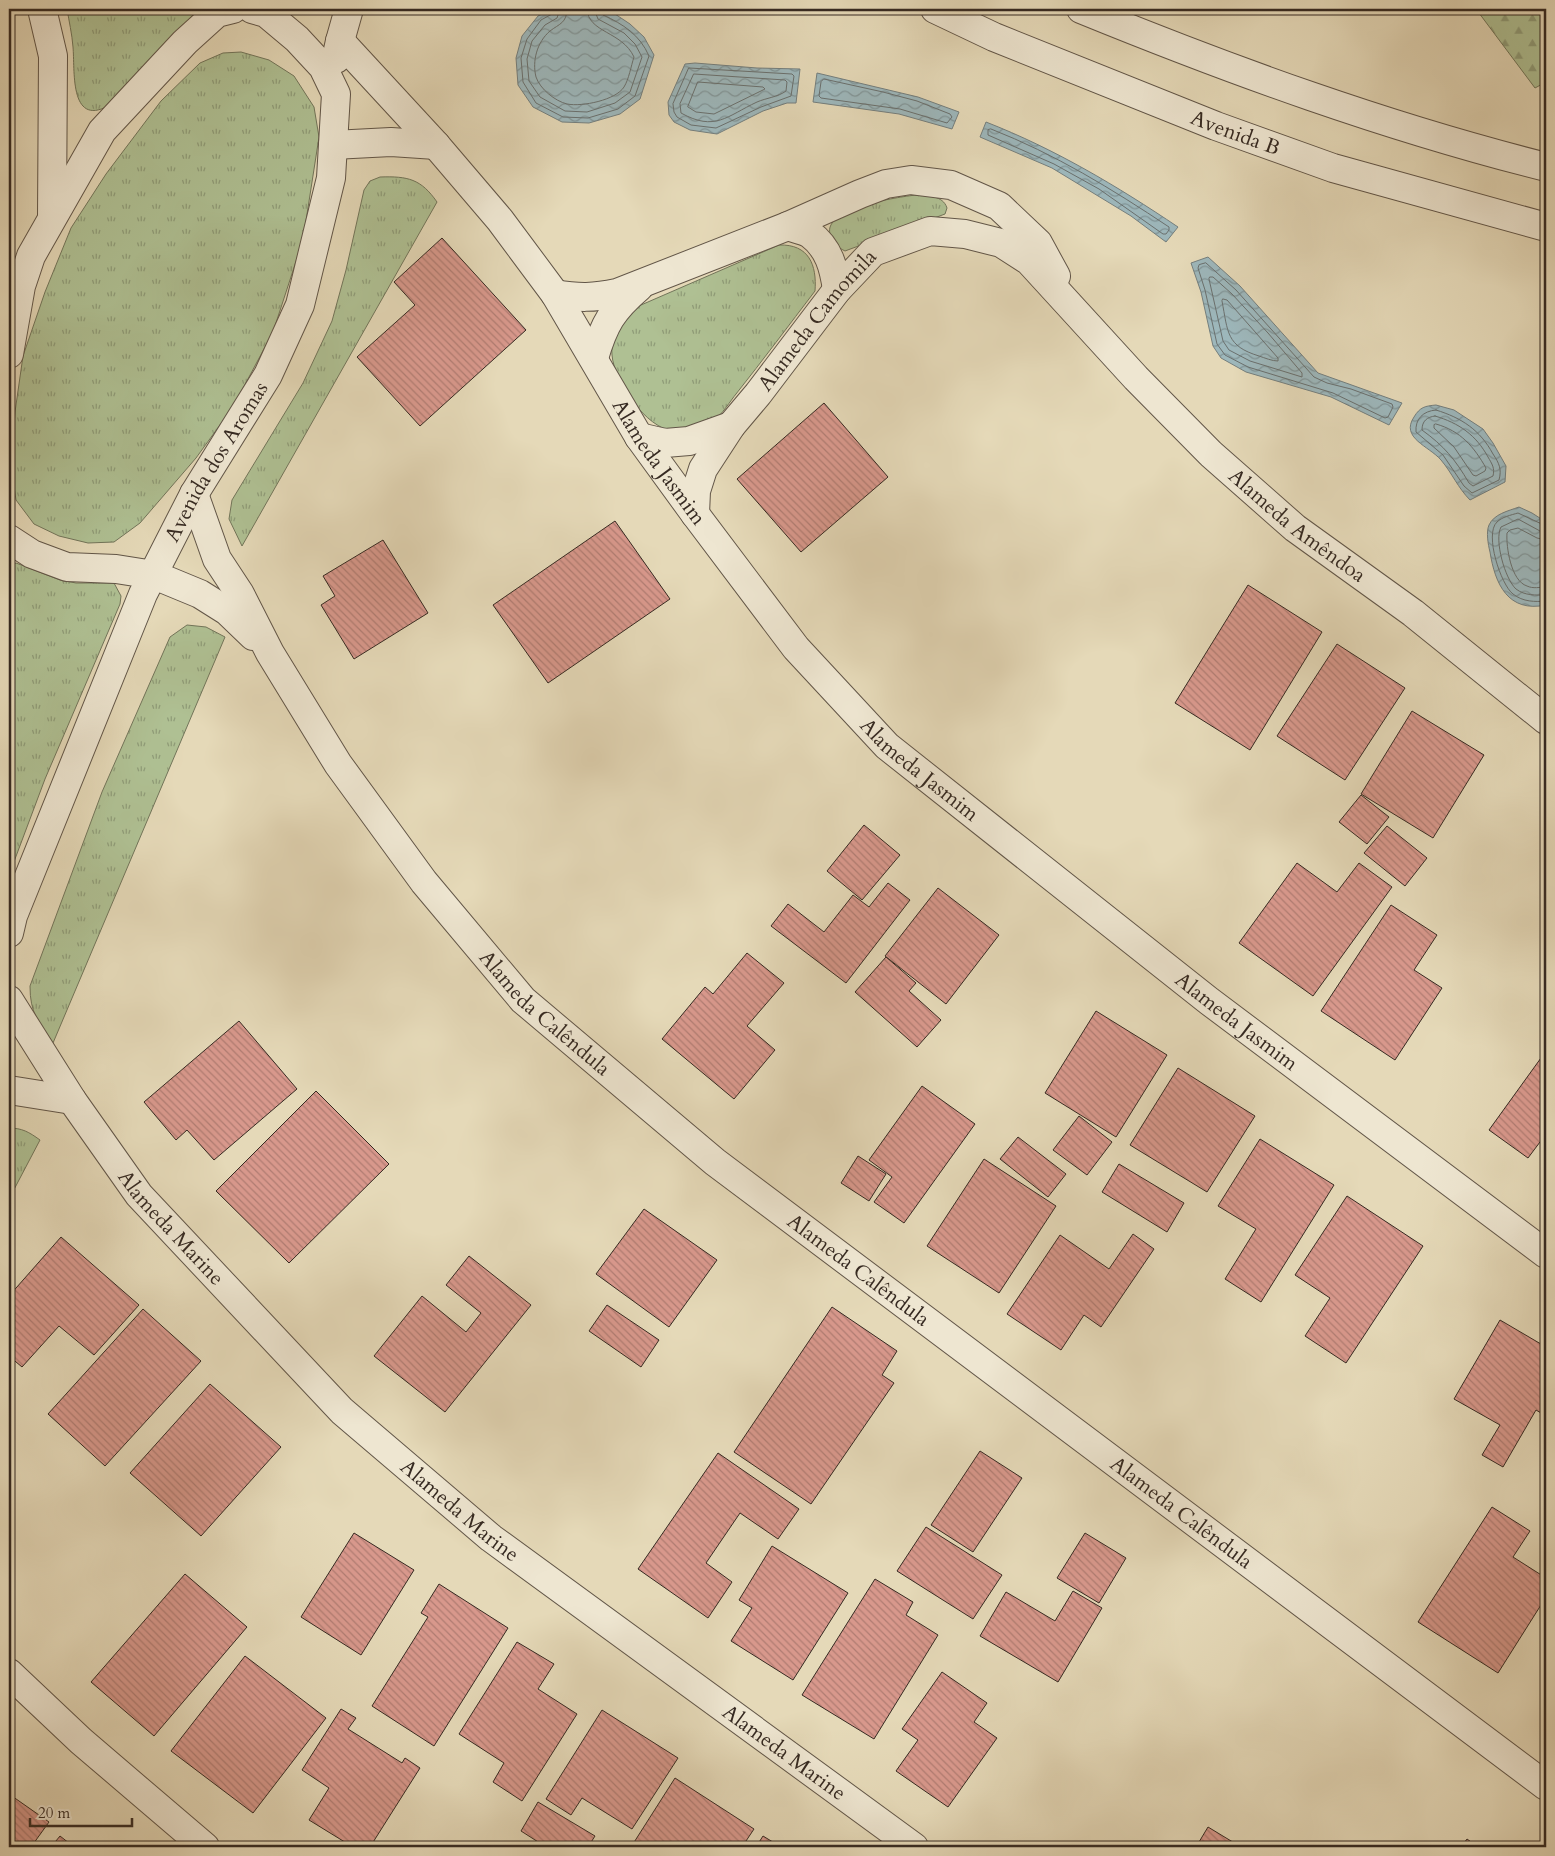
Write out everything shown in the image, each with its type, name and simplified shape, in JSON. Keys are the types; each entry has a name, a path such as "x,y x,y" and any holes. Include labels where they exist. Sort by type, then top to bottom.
{"street":[{"path":"42,9 53,56 52,219"},
{"path":"9,354 22,286 31,256 102,131 185,42 217,13 232,9"},
{"name":"Avenida dos Aromas","path":"9,934 13,916 143,594 194,494 268,375 300,305 331,178 336,94 323,67 297,39 266,14 252,9"},
{"path":"332,85 340,41 349,9"},
{"name":"Avenida B","path":"935,9 994,37 1225,130 1334,168 1546,227"},
{"path":"1081,9 1186,51 1335,105 1486,152 1546,166"},
{"name":"Alameda Jasmim","path":"340,41 436,145 500,220 555,294 639,437 695,514 796,648 888,746 1217,1007 1546,1254"},
{"path":"333,146 391,142 436,145"},
{"path":"555,294 593,298 617,293 788,226 886,184 911,180 951,185 999,206 1038,243 1072,306"},
{"path":"788,226 809,233 823,247 833,266 837,290"},
{"name":"Alameda Camomila","path":"695,514 696,492 703,469 731,426 758,394 837,290 873,252 930,230 965,234 1001,243 1028,261 1072,306"},
{"path":"594,358 601,334 611,316 622,302 642,284"},
{"name":"Alameda Amêndoa","path":"1072,306 1136,378 1211,454 1295,528 1413,614 1546,720"},
{"path":"639,437 665,443 689,441 731,426"},
{"name":"Alameda Calêndula","path":"194,494 217,559 240,594 270,653 338,764 418,874 523,1000 715,1162 1546,1786"},
{"name":"Alameda Calêndula","path":"9,539 32,554 67,567 116,569 154,575 200,594 227,611 270,653"},
{"name":"Alameda Marine","path":"9,1000 72,1100 139,1195 342,1411 491,1538 914,1847"},
{"path":"9,1090 72,1100"},
{"path":"9,1673 80,1741 205,1847"}],"green space":[{"path":"67,9 199,9 108,106 95,110 86,109 80,102 77,93 73,42"},
{"path":"1476,9 1546,9 1546,82 1535,88"},
{"path":"241,52 269,60 294,76 314,107 319,137 303,240 273,332 233,407 196,458 140,523 114,542 88,543 59,536 34,524 16,500 11,466 15,412 23,356 45,292 71,228 106,174 161,101 200,63 223,53"},
{"path":"380,177 398,177 413,180 425,188 437,202 242,546 229,519 232,500 303,383 332,321 364,190 370,181"},
{"path":"916,195 938,198 947,208 945,214 845,251 832,240 830,234 831,225 838,217 849,211 879,201"},
{"path":"779,245 798,248 809,258 814,273 815,291 717,418 700,425 674,431 663,428 653,422 633,402 614,366 612,355 613,339 619,326 629,314 641,305"},
{"path":"16,563 60,580 76,583 114,583 121,596 120,604 45,779 9,875 9,566"},
{"path":"187,625 206,627 225,637 53,1043 33,1010 30,986 102,792 170,637"},
{"path":"9,1128 25,1131 40,1140 9,1199"}],"water":[{"path":"553,9 600,9 615,14 644,37 654,55 640,99 620,114 589,123 562,122 533,107 518,85 516,58 522,36 538,16"},
{"path":"685,64 800,69 796,103 787,103 763,111 717,134 690,130 674,122 669,115 668,102"},
{"path":"817,73 918,97 959,112 952,129 899,114 813,102"},
{"path":"986,122 1037,144 1085,169 1178,227 1166,242 1131,216 1052,168 980,137"},
{"path":"1208,257 1240,286 1318,373 1402,403 1389,425 1331,397 1246,372 1221,358 1213,346 1201,292 1191,263"},
{"path":"1436,405 1454,410 1483,429 1506,466 1505,482 1470,500 1441,460 1418,441 1411,431 1411,424 1418,411"},
{"path":"1519,507 1546,522 1546,605 1522,605 1513,600 1500,585 1492,564 1488,538 1489,525 1494,518"}],"building":[{"path":"442,238 526,330 420,426 357,357 415,305 394,282"},
{"path":"824,403 888,477 801,552 737,479"},
{"path":"615,521 670,599 548,683 493,605"},
{"path":"383,540 428,613 354,659 321,605 335,596 323,576"},
{"path":"1248,585 1322,632 1250,750 1175,703"},
{"path":"1337,644 1405,688 1345,780 1277,736"},
{"path":"1412,711 1484,755 1433,838 1361,794"},
{"path":"1361,795 1389,817 1367,844 1339,822"},
{"path":"864,825 900,855 862,900 827,871"},
{"path":"1387,826 1427,858 1405,886 1364,853"},
{"path":"1297,863 1337,892 1359,863 1392,887 1313,996 1239,943"},
{"path":"888,883 910,900 846,983 771,926 788,904 824,932 853,895 869,907"},
{"path":"938,888 999,935 946,1004 885,956"},
{"path":"1391,905 1437,935 1414,970 1442,988 1395,1060 1321,1011"},
{"path":"747,953 784,983 747,1026 775,1050 734,1099 662,1039 705,987 713,994"},
{"path":"886,957 916,983 909,991 941,1020 917,1047 855,992"},
{"path":"1096,1011 1167,1055 1116,1137 1045,1093"},
{"path":"239,1021 297,1089 214,1160 187,1130 176,1140 144,1102"},
{"path":"1546,1051 1546,1146 1540,1142 1528,1158 1489,1130"},
{"path":"1178,1068 1255,1116 1207,1192 1130,1145"},
{"path":"922,1086 975,1124 904,1223 874,1202 892,1177 869,1160"},
{"path":"316,1091 389,1164 289,1263 216,1191"},
{"path":"1079,1116 1112,1142 1087,1175 1053,1150"},
{"path":"1018,1137 1066,1174 1048,1197 1000,1159"},
{"path":"1260,1139 1334,1185 1261,1302 1225,1279 1256,1229 1218,1206"},
{"path":"858,1156 886,1174 869,1201 841,1183"},
{"path":"984,1159 1056,1206 999,1293 927,1246"},
{"path":"1119,1164 1184,1203 1167,1232 1102,1192"},
{"path":"1347,1196 1423,1246 1346,1363 1305,1336 1330,1298 1295,1275"},
{"path":"644,1209 717,1260 669,1327 596,1274"},
{"path":"1133,1234 1154,1249 1101,1327 1084,1315 1061,1350 1007,1314 1060,1235 1109,1269"},
{"path":"61,1237 139,1305 94,1355 59,1326 22,1367 9,1356 9,1296"},
{"path":"469,1256 531,1305 445,1412 374,1356 422,1296 466,1332 481,1313 446,1285"},
{"path":"607,1305 659,1340 641,1367 589,1331"},
{"path":"832,1307 897,1351 882,1375 894,1383 811,1504 734,1452"},
{"path":"143,1309 201,1361 105,1466 48,1414"},
{"path":"1500,1320 1546,1347 1546,1416 1536,1410 1503,1467 1482,1455 1500,1425 1454,1399"},
{"path":"210,1384 281,1447 201,1536 130,1473"},
{"path":"980,1451 1022,1478 973,1552 931,1525"},
{"path":"718,1453 799,1509 778,1539 740,1513 706,1563 732,1582 708,1618 638,1569"},
{"path":"1492,1507 1530,1531 1513,1557 1546,1578 1546,1597 1498,1673 1418,1622"},
{"path":"926,1527 1002,1575 973,1619 897,1571"},
{"path":"354,1533 414,1570 361,1655 301,1617"},
{"path":"1085,1533 1126,1558 1099,1603 1057,1578"},
{"path":"772,1546 848,1593 793,1680 731,1641 752,1608 739,1600"},
{"path":"185,1574 247,1627 154,1736 91,1682"},
{"path":"875,1579 913,1602 906,1615 938,1635 874,1739 802,1695"},
{"path":"439,1584 508,1628 434,1746 372,1706 428,1617 421,1613"},
{"path":"1073,1591 1102,1608 1058,1682 980,1636 1006,1592 1055,1621"},
{"path":"517,1642 554,1664 538,1689 577,1714 522,1801 493,1782 504,1763 459,1734"},
{"path":"245,1656 326,1718 253,1813 171,1751"},
{"path":"942,1672 987,1703 974,1722 997,1738 948,1807 896,1771 918,1740 902,1729"},
{"path":"341,1709 356,1718 348,1729 402,1763 405,1758 420,1768 370,1847 345,1847 348,1844 309,1820 329,1788 302,1770"},
{"path":"602,1710 678,1758 632,1829 582,1798 571,1815 546,1799"},
{"path":"675,1778 754,1829 742,1847 631,1847"},
{"path":"9,1794 49,1822 31,1847 9,1847"},
{"path":"538,1802 595,1836 588,1847 546,1847 521,1831"},
{"path":"1208,1827 1241,1847 1196,1847"},
{"path":"60,1836 74,1847 51,1847"},
{"path":"763,1836 781,1847 756,1847"},
{"path":"1467,1839 1478,1847 1461,1847"}]}
